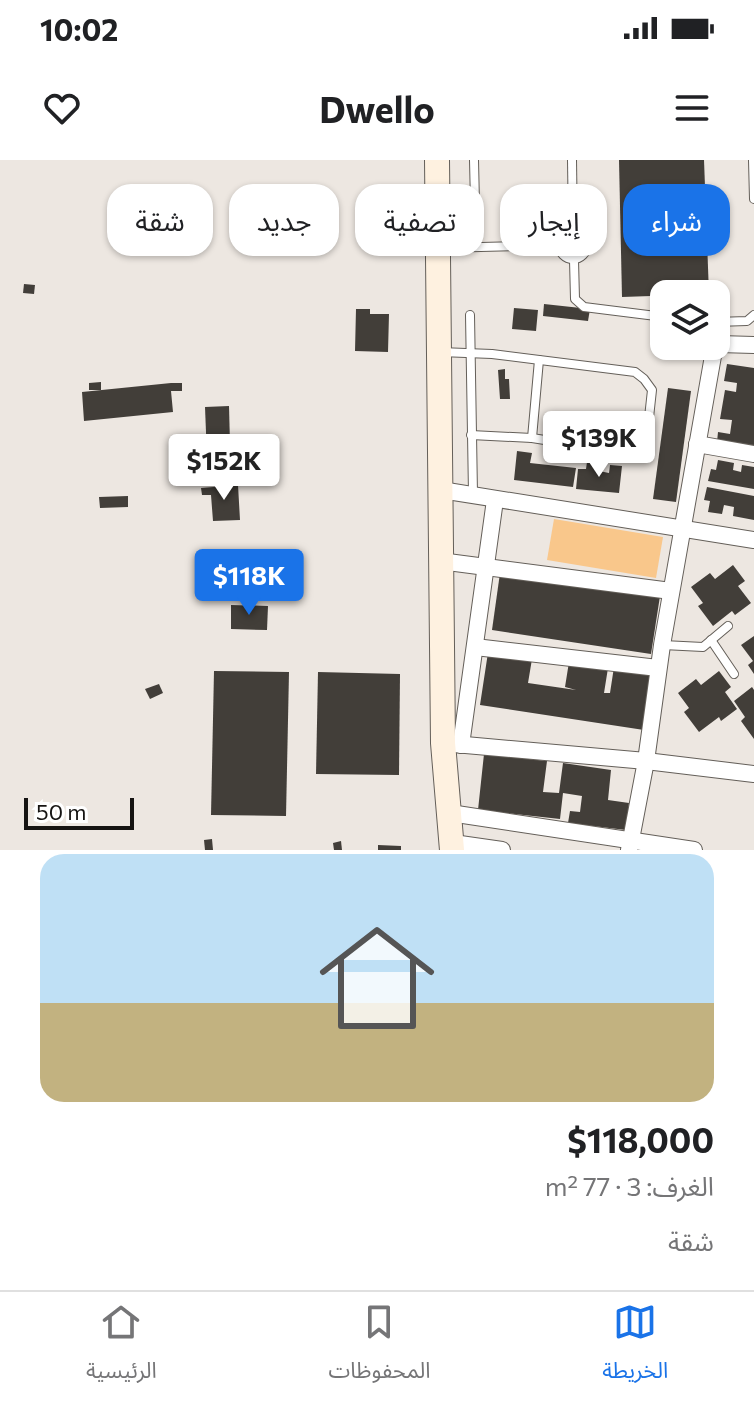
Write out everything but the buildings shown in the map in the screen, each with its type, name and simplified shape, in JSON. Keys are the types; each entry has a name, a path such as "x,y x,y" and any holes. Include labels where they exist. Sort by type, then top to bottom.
{"main road":[{"path":"437,160 437,184"},
{"path":"437,256 440,561 452,744 450,813 453,847"}],"street":[{"path":"630,846 713,356 719,344 754,345"},
{"path":"697,444 754,454"},
{"path":"441,490 754,540"},
{"path":"495,500 475,647 452,744 754,774"},
{"path":"440,561 671,591"},
{"path":"475,647 658,668"},
{"path":"450,813 630,846 694,850"},
{"path":"453,847 502,850"}],"lane":[{"path":"474,160 475,184"},
{"path":"572,160 572,184"},
{"path":"753,160 754,199"},
{"path":"564,256 574,260"},
{"path":"574,260 581,256"},
{"path":"574,260 575,299 578,303 584,307 650,315"},
{"path":"470,315 473,496"},
{"path":"730,322 747,321 754,315"},
{"path":"438,352 635,372 652,390 646,445 639,452 627,453 532,438 471,435"},
{"path":"532,438 539,360"},
{"path":"662,645 703,647 728,626"},
{"path":"711,640 734,674"}],"shaded area":[{"path":"554,519 663,537 656,578 547,560"}]}
